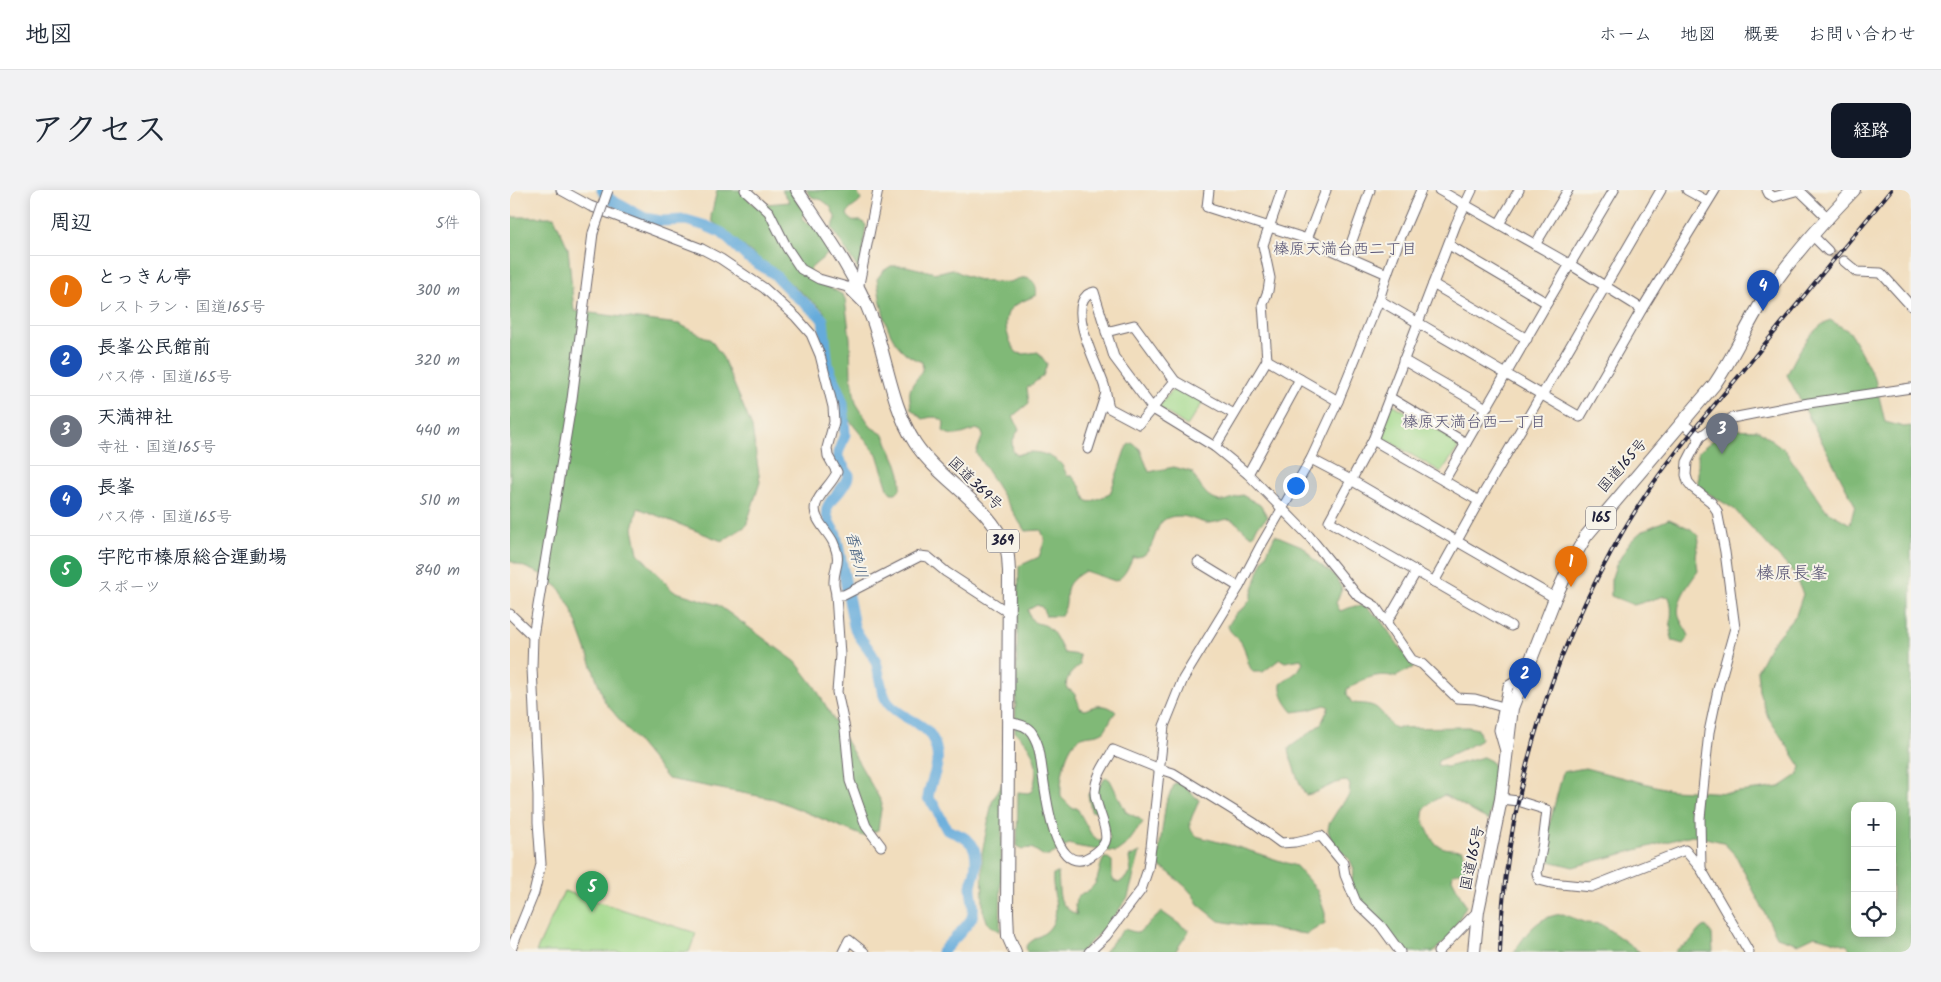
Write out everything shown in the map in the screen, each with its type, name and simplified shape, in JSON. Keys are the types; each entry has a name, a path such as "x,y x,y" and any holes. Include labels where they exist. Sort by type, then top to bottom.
{"highway":[{"name":"国道369号","path":"797,190 842,258 867,308 901,414 914,441 928,461 992,522 1001,536 1007,551 1009,613 1007,912 1008,936 1015,952"},
{"name":"国道165号","path":"1474,952 1478,910 1501,798 1512,708 1555,598 1574,557 1586,536 1720,378 1767,294 1812,234 1854,190"}],"street":[{"path":"560,190 590,206 721,258 764,288 811,334 820,355 833,407 834,422 827,448 828,456 837,472 816,505 815,512 833,541 839,562 833,582 844,594 837,692 844,720 850,781 866,826 881,846"},
{"path":"510,952 534,893 541,864 532,668 533,636 572,399 593,233 608,190"},
{"path":"745,190 769,212 787,248 801,269 819,279 847,287 867,308"},
{"path":"858,289 878,190"},
{"path":"1209,190 1207,207 1307,239 1348,255 1387,274"},
{"path":"1215,448 1267,360 1263,304 1270,278 1263,245 1282,190"},
{"path":"1307,239 1326,190"},
{"path":"1348,255 1370,190"},
{"path":"1089,952 1106,936 1141,890 1148,869 1164,726 1183,679 1239,588 1311,459 1338,401 1421,190"},
{"path":"1439,190 1536,245 1642,309"},
{"path":"1472,190 1432,284 1373,440 1329,521 1511,626"},
{"path":"1499,224 1518,190"},
{"path":"1536,245 1568,190"},
{"path":"1444,482 1526,338 1614,190"},
{"path":"1434,582 1478,501 1606,287 1661,190"},
{"path":"1687,190 1707,201"},
{"path":"1379,300 1580,417 1642,309 1715,190"},
{"path":"1767,190 1774,197 1799,190 1828,218"},
{"path":"1812,234 1828,251"},
{"path":"1449,245 1547,303"},
{"path":"1844,261 1857,272 1881,273 1911,306"},
{"path":"1432,284 1526,338"},
{"path":"1175,381 1152,409 1139,424 1109,408 1105,386 1092,360 1080,315 1081,304 1087,295 1094,292 1114,357 1152,409 1215,448 1248,474 1281,510 1309,536 1358,596 1375,606 1412,660 1422,664 1457,698 1475,699 1503,707"},
{"path":"1106,332 1134,325 1175,381 1234,414"},
{"path":"1267,360 1338,401"},
{"path":"1403,360 1486,408"},
{"path":"1248,474 1300,379"},
{"path":"1701,869 1700,818 1709,732 1719,685 1735,628 1725,552 1717,512 1711,502 1693,488 1686,475 1687,462 1700,438 1711,428 1732,418 1809,403 1911,388"},
{"path":"1088,448 1106,396"},
{"path":"1389,397 1466,443"},
{"path":"1682,423 1700,438"},
{"path":"1373,440 1478,501"},
{"path":"1311,459 1351,480 1555,598"},
{"path":"844,594 920,556 928,557 946,572 1009,613"},
{"path":"1198,562 1239,588"},
{"path":"1387,622 1416,572"},
{"path":"510,614 533,636"},
{"path":"1506,754 1502,746 1499,730 1503,707 1508,686 1524,676"},
{"path":"1009,722 1022,724 1031,730 1039,748 1043,781 1057,839 1062,852 1070,858 1083,860 1096,852 1105,842 1106,834 1096,803 1095,792 1097,777 1114,750 1172,773 1254,823 1281,843 1321,836 1343,863 1345,875 1356,902 1381,926 1400,952"},
{"path":"1501,798 1547,810 1537,873 1539,880 1591,887 1685,850 1701,869 1749,952"},
{"path":"1438,952 1478,910"},
{"path":"843,952 849,940 864,952"}],"green space":[{"path":"717,190 740,190 754,205 790,202 782,190 790,190 806,212 803,216 803,221 816,226 831,251 811,268 808,275 843,295 845,299 850,338 851,378 856,403 871,427 884,435 897,464 901,484 900,489 896,493 891,493 888,489 877,454 849,420 831,361 823,310 712,221 711,216"},
{"path":"806,190 856,190 861,200 847,214 851,219 862,221 866,225 860,272 832,228 836,219 830,206 822,200 812,197"},
{"path":"510,217 554,217 568,248 574,311 679,324 711,340 723,358 752,427 760,482 746,526 722,541 638,508 633,528 638,553 673,591 718,605 796,662 815,687 882,803 878,830 863,836 774,799 668,779 605,702 571,608 559,588 541,574 510,561"},
{"path":"891,266 906,266 936,273 952,269 966,276 994,282 1009,282 1028,278 1035,284 1036,295 1009,310 1006,322 1008,336 1017,353 1038,352 1047,364 1043,376 1027,388 1029,403 1013,416 1019,429 1012,442 1013,452 1018,455 1028,452 1044,454 1059,462 1067,476 1072,476 1080,486 1086,500 1090,502 1110,494 1125,450 1132,443 1140,449 1149,472 1174,467 1192,472 1202,489 1214,500 1225,501 1242,495 1260,505 1268,517 1257,527 1253,536 1230,519 1206,523 1183,516 1167,518 1160,525 1147,552 1144,555 1133,557 1126,571 1115,581 1085,571 1070,582 1065,609 1061,616 1046,616 1042,607 1037,605 1028,610 1032,620 1052,631 1064,653 1079,655 1080,665 1069,676 1066,685 1067,689 1076,696 1080,708 1085,710 1097,706 1105,706 1116,712 1104,731 1081,737 1069,750 1062,775 1061,797 1072,808 1077,808 1091,834 1099,841 1110,839 1103,813 1091,811 1088,794 1097,789 1106,777 1110,780 1126,812 1143,822 1128,843 1116,852 1069,844 1049,856 1044,856 1032,848 1022,849 1017,846 1018,792 1028,793 1032,791 1036,773 1036,765 1031,751 1015,732 1019,566 1039,557 1045,540 1041,530 1025,531 976,453 983,435 981,431 976,429 951,435 943,431 944,422 939,418 923,419 911,409 910,390 921,373 923,366 922,362 910,357 901,349 888,328 884,316 877,279 883,271"},
{"path":"1830,320 1850,332 1875,379 1885,422 1904,427 1911,426 1911,952 1852,952 1847,945 1815,936 1798,944 1777,937 1736,856 1723,842 1692,835 1573,867 1549,861 1547,834 1563,772 1585,768 1671,790 1731,793 1780,787 1798,775 1801,767 1768,717 1759,691 1757,671 1771,644 1796,615 1803,594 1793,572 1734,509 1698,487 1698,452 1727,429 1758,430 1784,449 1827,511 1850,524 1855,505 1787,375 1804,343 1816,330"},
{"path":"1176,386 1204,401 1187,426 1158,407"},
{"path":"1391,403 1461,444 1441,472 1380,436"},
{"path":"1669,519 1691,529 1698,536 1699,541 1696,556 1698,571 1683,593 1679,606 1678,613 1680,619 1689,636 1683,644 1673,641 1671,636 1671,602 1669,597 1664,596 1634,605 1611,596 1611,580 1616,565 1630,542 1642,531"},
{"path":"1275,535 1304,547 1312,558 1335,576 1342,589 1336,603 1340,611 1355,606 1365,606 1379,618 1414,667 1395,677 1376,676 1364,679 1353,685 1347,689 1347,694 1352,703 1373,706 1395,728 1468,727 1478,729 1481,738 1478,742 1438,761 1437,765 1447,767 1483,757 1491,761 1496,770 1489,820 1444,795 1428,805 1423,813 1425,824 1434,842 1439,846 1449,849 1463,850 1467,869 1453,874 1452,879 1466,906 1448,939 1433,952 1406,952 1382,923 1359,901 1351,884 1354,869 1350,860 1331,840 1328,830 1329,824 1349,795 1350,785 1347,781 1306,795 1301,786 1289,748 1321,724 1329,707 1325,705 1293,712 1286,703 1281,692 1281,684 1298,671 1303,663 1301,659 1285,662 1280,659 1263,672 1253,672 1243,646 1229,629 1228,626 1236,613 1244,608 1250,600 1259,570"},
{"path":"1003,782 1000,932 988,924 983,910 982,853 992,802"},
{"path":"1175,783 1180,783 1199,800 1190,823 1190,828 1196,836 1296,866 1317,890 1325,913 1325,923 1307,934 1219,921 1198,904 1186,887 1166,870 1157,866 1166,802"},
{"path":"1140,852 1128,897 1113,918 1081,952 1027,952 1026,947 1028,944 1048,930 1055,917 1053,874 1058,873 1059,893 1062,903 1077,915 1075,902 1079,896 1094,885 1104,858 1112,861 1112,877 1114,881 1119,883 1131,873 1129,857"},
{"path":"564,891 696,933 689,952 536,952"},
{"path":"1162,912 1189,931 1175,952 1104,952 1124,929 1138,933"},
{"path":"1563,914 1586,923 1601,924 1640,952 1514,952 1528,932 1539,922 1554,915"},
{"path":"1706,926 1712,934 1713,952 1675,952 1688,943 1700,929"}],"waterway":[{"name":"香酔川","path":"602,190 611,200 645,218 661,221 686,220 722,233 747,257 773,273 792,293 823,320 828,365 843,403 845,434 838,458 849,475 827,508 827,514 836,534 854,626 874,657 885,699 895,710 917,723 930,734 938,759 928,798 934,805 947,830 962,836 972,844 976,855 975,872 971,883 972,917 942,952"}],"tunnel":[{"path":"1828,251 1844,261"}],"railway":[{"path":"1500,952 1504,890 1513,829 1526,769 1543,710 1564,652 1589,595 1618,541 1650,488 1672,458 1891,190"}],"place":[{"name":"長峯","path":"1763,311"},
{"name":"天満神社","path":"1722,454"},
{"name":"とっきん亭","path":"1571,587"},
{"name":"長峯公民館前","path":"1525,699"},
{"name":"宇陀市榛原総合運動場","path":"592,912"}],"district":[{"name":"榛原天満台西二丁目","path":"1345,249"},
{"name":"榛原天満台西一丁目","path":"1474,422"},
{"name":"榛原長峯","path":"1792,574"}]}
